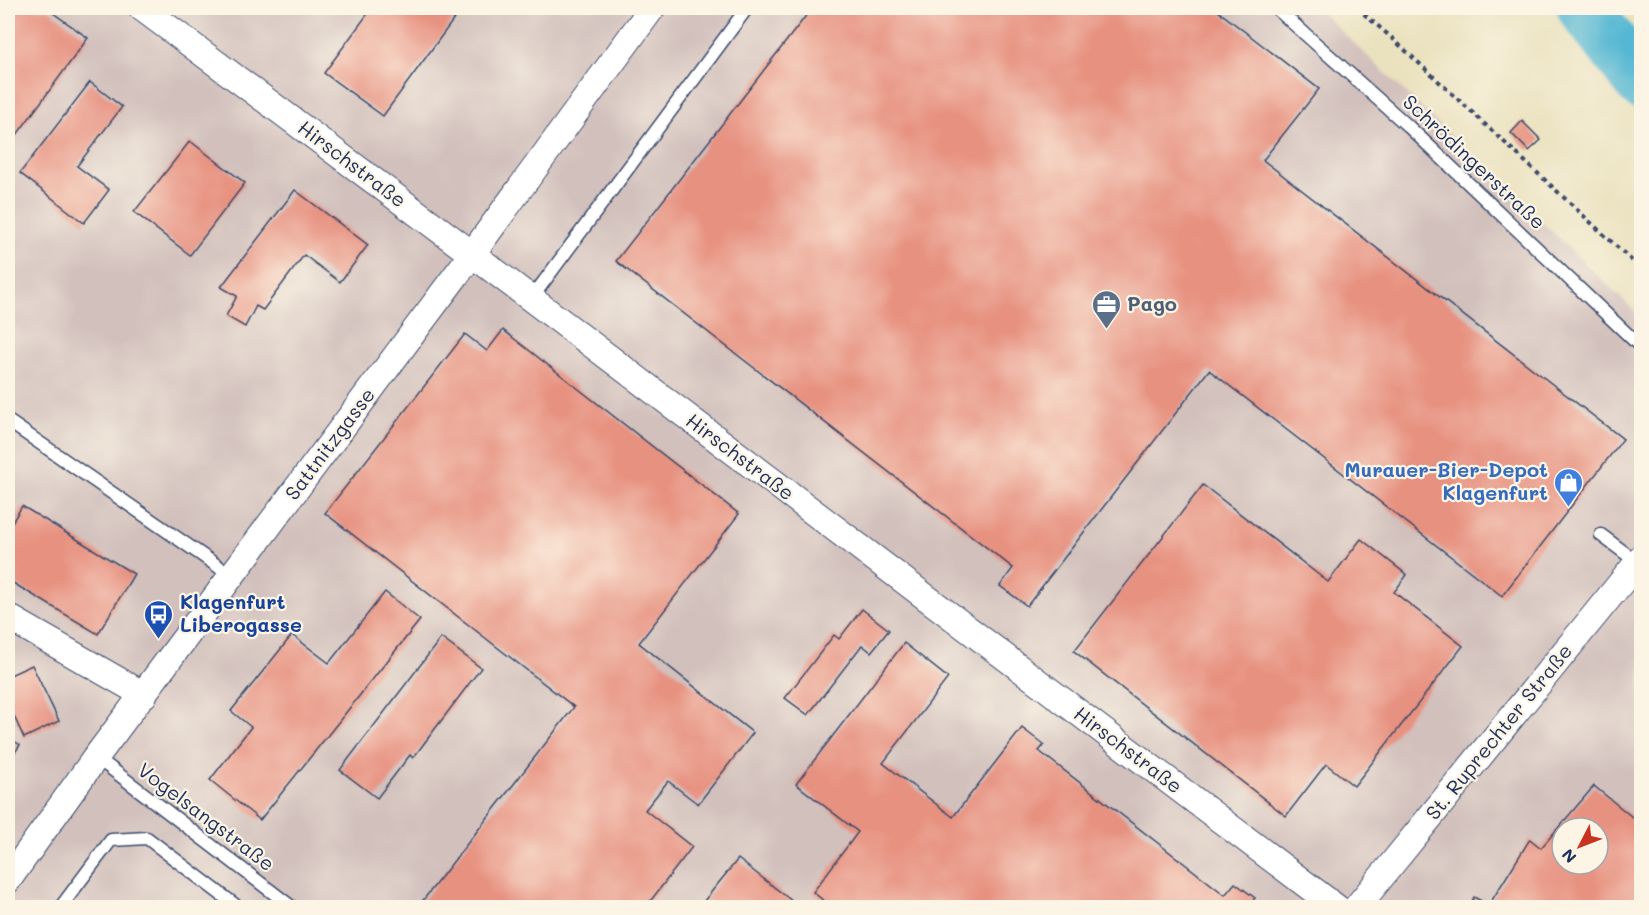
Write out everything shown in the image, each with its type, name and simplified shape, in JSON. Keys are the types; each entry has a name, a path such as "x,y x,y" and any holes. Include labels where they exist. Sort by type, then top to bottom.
{"street":[{"name":"Hirschstraße","path":"142,8 472,254 1337,908"},
{"name":"Sattnitzgasse","path":"8,880 96,757 472,254 652,8"},
{"name":"St. Ruprechter Straße","path":"1356,908 1639,559"},
{"path":"8,617 144,695"}],"lane":[{"path":"531,299 747,8"},
{"name":"Schrödingerstraße","path":"1276,8 1409,127 1641,348"},
{"path":"8,421 232,576"},
{"path":"1600,535 1639,559"},
{"name":"Vogelsangstraße","path":"96,757 293,908"},
{"path":"60,908 111,840 147,838 239,908"}],"path":[{"path":"1357,8 1641,270"}],"shaded area":[{"path":"8,8 1317,8 1641,317 1641,907 1359,908 1345,893 1333,908 8,907"}],"building":[{"path":"8,8 46,8 88,38 8,147"},
{"path":"372,8 462,8 383,116 324,73"},
{"path":"812,8 1214,8 1319,89 1263,160 1623,439 1502,596 1209,370 1027,606 1000,586 1013,568 616,261"},
{"path":"90,82 122,107 77,166 109,190 84,223 20,173"},
{"path":"1522,121 1541,140 1529,151 1511,133"},
{"path":"190,141 245,183 190,255 134,212"},
{"path":"295,190 368,245 340,282 304,255 263,310 256,306 245,327 226,316 237,296 221,287"},
{"path":"503,330 739,514 639,643 753,733 698,804 668,781 645,810 692,847 645,908 417,908 574,707 325,513 465,334 487,351"},
{"path":"1203,485 1328,582 1361,539 1407,575 1394,592 1463,646 1354,786 1326,764 1286,816 1074,651"},
{"path":"22,506 134,574 98,634 8,580 8,529"},
{"path":"385,592 420,620 260,820 210,780 251,727 231,711 292,635 329,663"},
{"path":"862,609 889,630 871,652 862,645 808,715 785,698 834,635 839,639"},
{"path":"441,638 481,668 413,758 410,755 377,798 340,770"},
{"path":"904,643 948,678 883,763 953,817 1022,728 1044,745 1039,751 1225,895 1235,883 1255,898 1248,908 833,908 813,892 858,832 796,784"},
{"path":"32,665 59,721 24,738 8,703 8,676"},
{"path":"8,737 20,745 8,763"},
{"path":"1594,786 1642,825 1642,908 1469,908 1474,897 1489,905 1530,839 1541,848 1550,837 1550,876 1610,876 1610,816 1568,816"},
{"path":"738,859 801,908 712,908 704,901"}],"waterway":[{"path":"1584,8 1642,83"}],"place":[{"name":"Pago","path":"1106,330"},
{"name":"Murauer-Bier-Depot Klagenfurt","path":"1569,508"},
{"name":"Klagenfurt Liberogasse","path":"159,640"}]}
